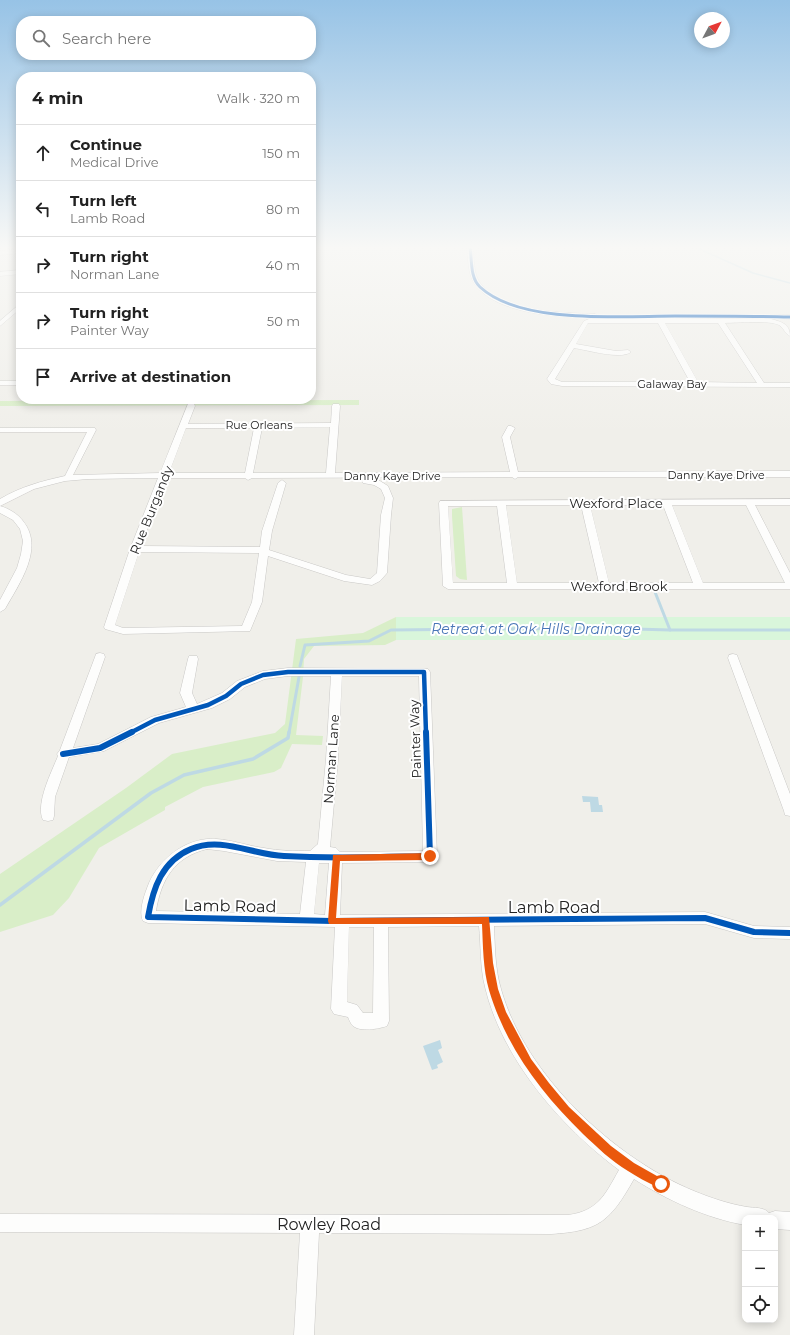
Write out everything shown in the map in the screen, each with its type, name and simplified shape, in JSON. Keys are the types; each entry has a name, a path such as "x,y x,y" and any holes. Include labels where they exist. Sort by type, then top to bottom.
{"street":[{"path":"530,309 553,314 578,316 790,317"},
{"path":"0,324 16,310"},
{"path":"660,320 695,384"},
{"path":"628,352 616,353 571,345 587,321 660,320 779,322 790,334"},
{"path":"720,321 762,385"},
{"name":"Galaway Bay","path":"571,345 551,377 554,382 562,384 790,385"},
{"path":"0,383 16,383"},
{"name":"Rue Burgandy","path":"191,406 185,426 135,549 112,614 109,628 115,630 246,630 257,602 266,551"},
{"path":"330,476 336,406"},
{"path":"248,477 259,425"},
{"name":"Rue Orleans","path":"185,426 334,425"},
{"path":"511,428 506,437 515,476"},
{"path":"0,430 92,430 69,475 69,478"},
{"name":"Danny Kaye Drive","path":"0,503 30,488 69,478 95,476 162,480 248,477 283,480 330,476 790,474"},
{"path":"135,549 260,550 344,578 372,582 377,580 382,573 386,515 389,498 385,488 377,482 369,480 162,480"},
{"path":"266,551 267,531 283,480"},
{"path":"666,502 699,586"},
{"path":"749,502 790,583"},
{"name":"Wexford Place","path":"448,586 443,504 790,502"},
{"path":"585,503 605,586"},
{"path":"501,504 512,586"},
{"path":"0,509 18,520 25,528 28,538 26,559 0,609"},
{"name":"Wexford Brook","path":"448,586 790,586"},
{"path":"48,816 49,797 63,754 100,657"},
{"path":"733,658 790,811"},
{"path":"193,659 186,693 193,709"},
{"name":"Painter Way","path":"63,754 100,748 155,720 229,699 241,684 263,675 288,672 424,672 430,856 273,856 246,851 229,845 206,844 185,852 167,864 157,879 151,898 148,917"},
{"name":"Norman Lane","path":"324,846 332,759 337,672"},
{"path":"306,921 313,857 324,846 336,857 339,1009 352,1010 359,1021 381,1021 381,921"},
{"name":"Lamb Road","path":"148,917 306,921 705,918 754,932 790,933"},
{"path":"486,920 488,963 493,989 502,1014 517,1044 545,1087 566,1110 608,1150 631,1167 696,1201 733,1214 742,1215"},
{"name":"Rowley Road","path":"0,1223 571,1224 594,1217 608,1205 631,1167"},
{"path":"778,1220 790,1221"},
{"path":"304,1335 310,1223"}],"green space":[{"path":"316,400 359,400 359,405 0,406 0,401 16,401 16,404 316,404"},
{"path":"462,507 467,580 460,579 456,576 452,509"},
{"path":"396,617 396,640 385,645 314,646 304,659 296,735 323,736 322,745 292,744 281,768 274,772 203,787 165,807 165,810 99,848 69,898 53,915 0,932 0,874 126,788 172,754 275,733 285,724 296,639 363,633"},
{"path":"396,617 790,617 790,640 396,640"}],"water":[{"path":"582,796 598,797 599,805 602,805 603,812 591,812 590,802 583,802"},
{"path":"440,1040 442,1048 438,1050 443,1062 437,1065 438,1068 432,1070 423,1046"}],"waterway":[{"path":"655,592 670,630"},
{"name":"Retreat at Oak Hills Drainage","path":"300,666 305,645 369,641 391,630 599,628 670,630"},
{"name":"Retreat at Oak Hills Drainage","path":"670,630 790,630"},
{"path":"289,733 299,677"},
{"path":"0,905 151,793 184,775 253,759 288,738 289,732"}],"cycle path":[{"path":"530,309 601,317 790,317"},
{"path":"63,754 100,748 155,720 208,705 226,696 241,684 263,675 288,672 424,672 430,856 277,856 224,845 207,844 185,852 176,858 162,872 152,897 148,917 332,921 705,918 754,932 790,933"}],"route":[{"path":"430,856 336,857 332,921 486,920 488,963 493,989 513,1038 528,1063 545,1087 566,1110 608,1150 631,1167 661,1184"}]}
